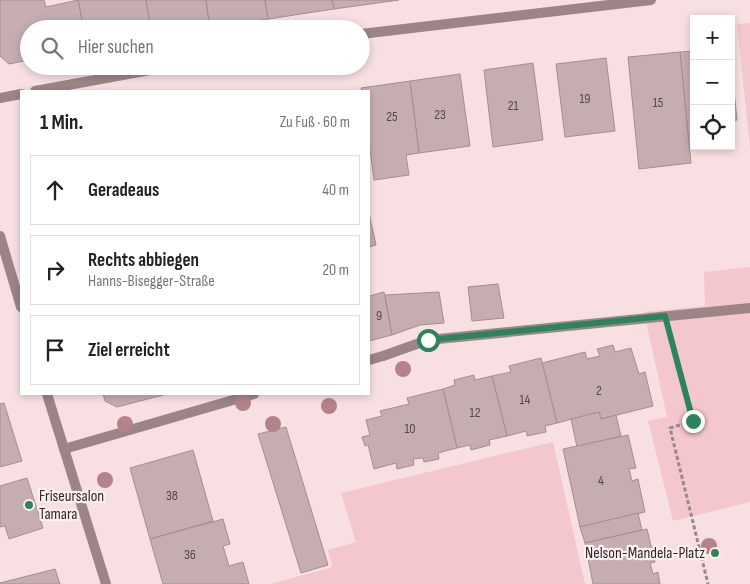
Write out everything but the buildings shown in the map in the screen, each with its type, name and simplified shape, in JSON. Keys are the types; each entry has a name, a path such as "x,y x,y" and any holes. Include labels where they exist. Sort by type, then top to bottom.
{"street":[{"path":"370,33 651,0"},
{"path":"40,90 123,75"},
{"path":"0,98 20,94"},
{"path":"0,236 20,304"},
{"path":"370,360 428,340 750,308"},
{"path":"47,395 106,584"},
{"path":"64,450 251,395"}],"path":[{"path":"665,316 693,421 670,428 708,584"}],"shaded area":[{"path":"750,23 750,148 737,24"},
{"path":"750,267 750,502 673,521 648,421 667,417 644,312 705,306 704,272"},
{"path":"553,442 585,584 271,584 332,567 328,550 356,542 341,493"}],"place":[{"name":"Friseursalon Tamara","path":"29,505"},
{"name":"Nelson-Mandela-Platz","path":"715,553"}],"route":[{"path":"428,340 665,316 693,421"}]}
